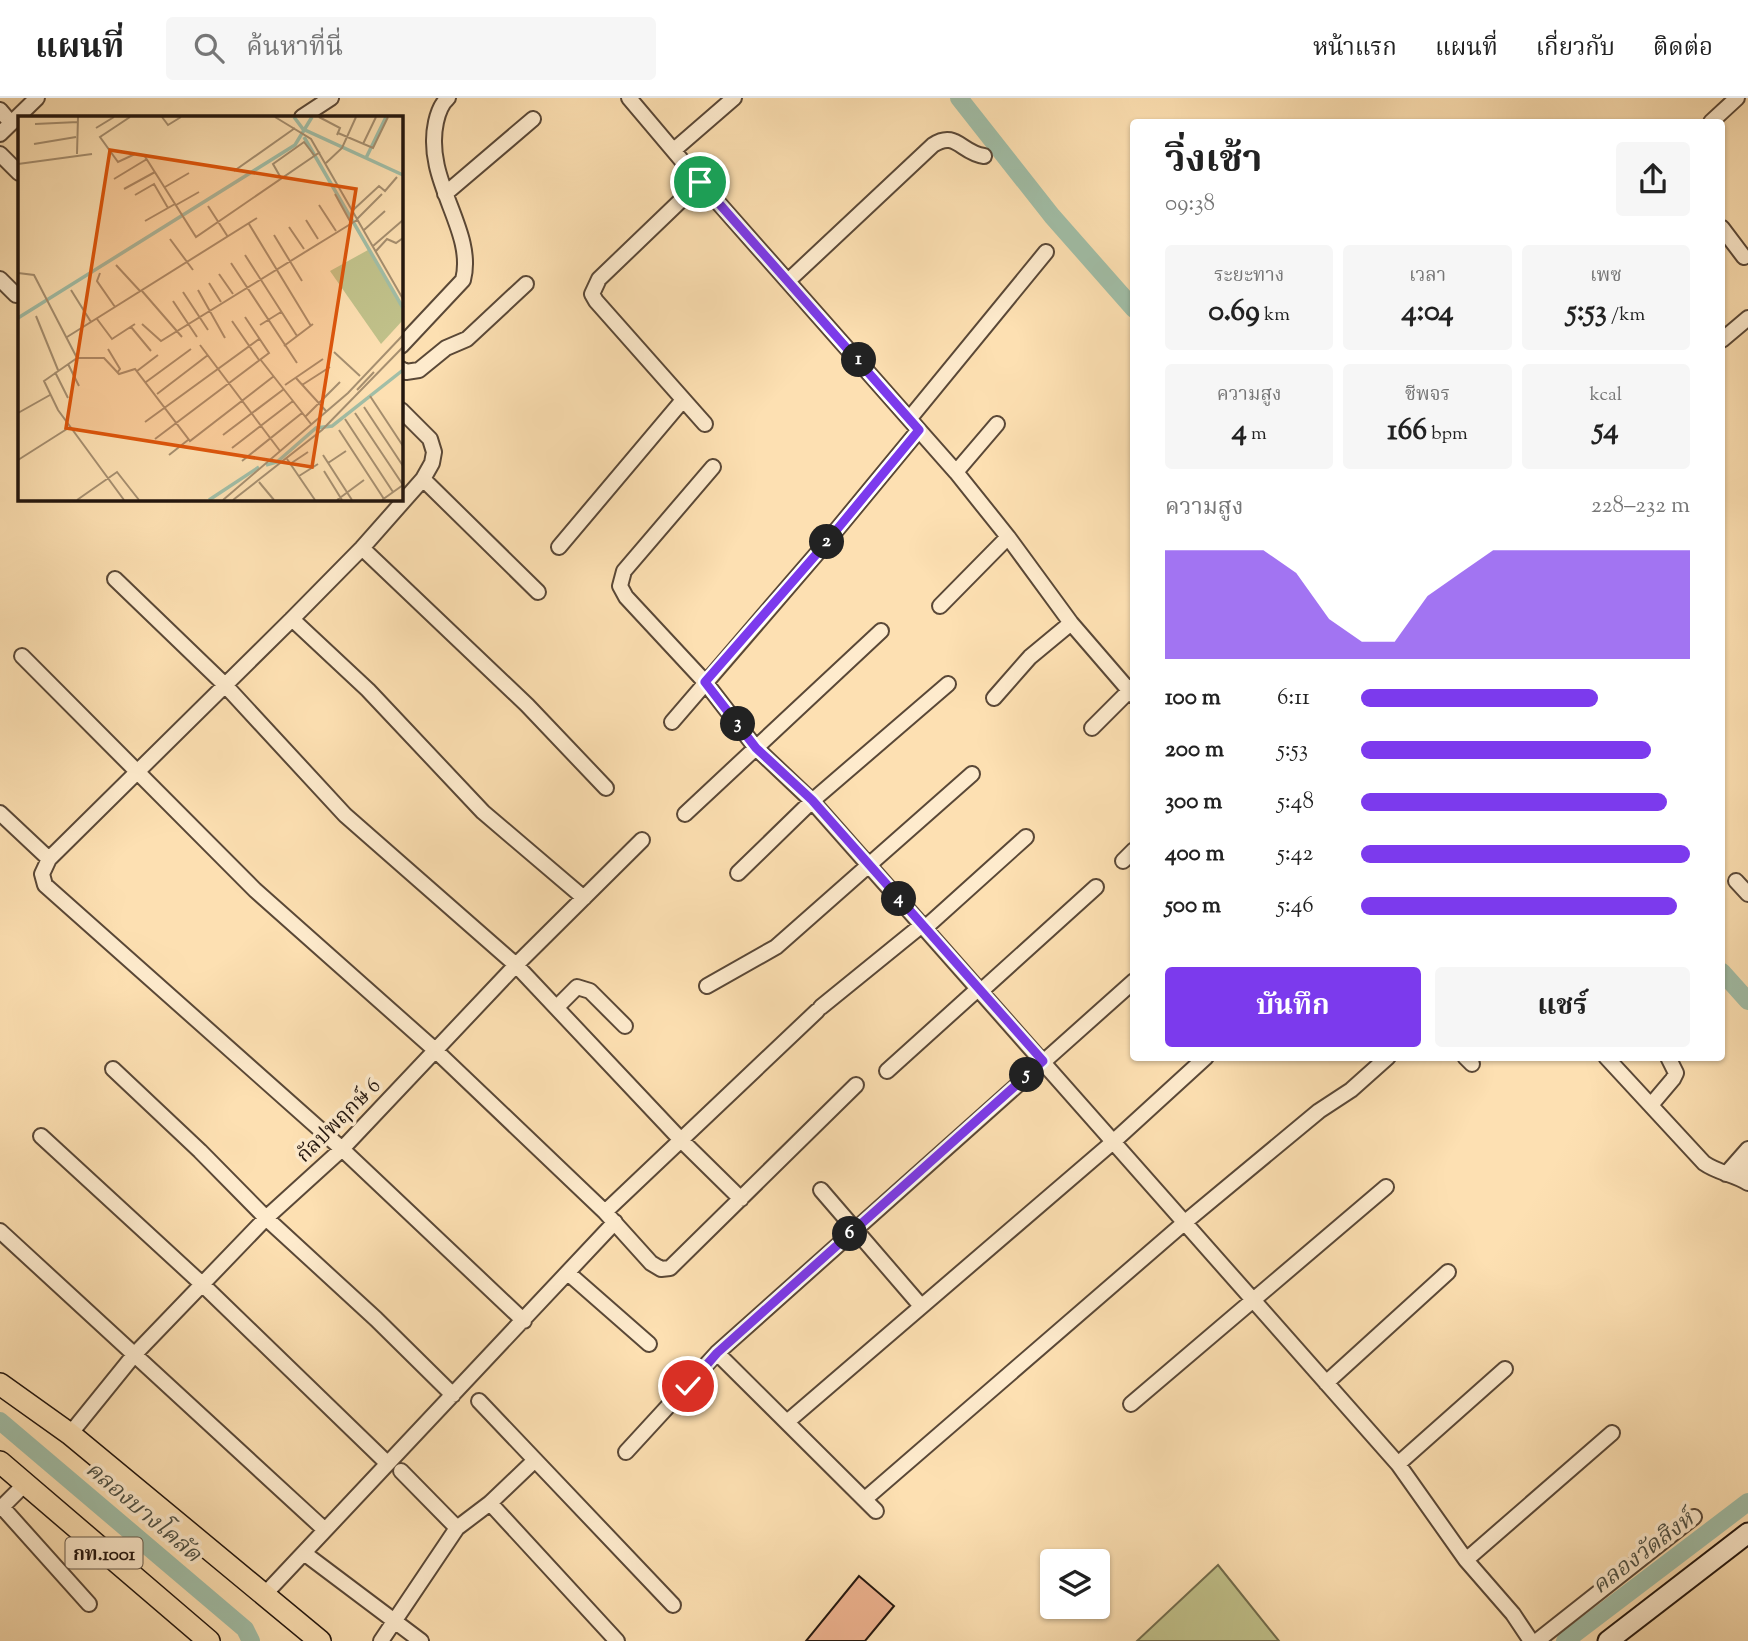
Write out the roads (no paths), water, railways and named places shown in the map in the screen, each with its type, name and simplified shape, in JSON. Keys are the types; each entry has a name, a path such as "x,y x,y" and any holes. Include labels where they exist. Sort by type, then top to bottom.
{"main road":[{"path":"4,1386 70,1434 320,1641"},
{"name":"กท.1001","path":"0,1462 209,1641"}],"street":[{"path":"18,116 37,98"},
{"path":"304,116 331,98"},
{"path":"629,98 956,472 1008,537 1071,624 1130,689"},
{"path":"674,150 734,98"},
{"path":"1714,119 1737,98"},
{"path":"402,345 463,279 467,265 465,251 444,194 432,142 437,118 445,99"},
{"path":"0,110 11,123"},
{"path":"0,134 18,116"},
{"path":"444,194 533,119"},
{"path":"788,281 942,139 949,139 976,155 984,156"},
{"path":"0,154 18,172"},
{"path":"700,182 599,279 592,294 705,424"},
{"path":"1725,232 1744,257"},
{"path":"910,418 1046,252"},
{"path":"0,279 16,295"},
{"path":"402,370 406,372 419,370 446,348 467,339 526,284"},
{"path":"1725,335 1748,318"},
{"path":"559,547 683,400"},
{"path":"402,411 430,439 434,452 432,463 423,479 362,548 49,859 42,874 45,885 342,1149 524,1321"},
{"path":"956,472 997,424"},
{"path":"672,722 919,430"},
{"path":"713,467 624,571 620,586 626,597 705,682 756,748 812,800 1398,1464 1466,1560 1513,1614 1531,1641"},
{"path":"423,479 538,592"},
{"path":"940,606 1008,537"},
{"path":"362,548 527,705 606,789"},
{"path":"115,579 224,684 345,815 516,965 681,1140 741,1199"},
{"path":"292,619 368,690 484,812 584,898"},
{"path":"994,698 1030,657 1071,624"},
{"path":"685,814 880,631"},
{"path":"22,656 255,890 434,1049 610,1217 651,1263 661,1269 670,1268 856,1085"},
{"path":"738,873 812,800 948,684"},
{"path":"1092,727 1130,693"},
{"path":"707,986 776,947 972,774"},
{"path":"0,813 49,859"},
{"path":"265,1594 325,1530 394,1467 453,1395 568,1273 610,1217 681,1140 819,1009 924,926 1026,837"},
{"name":"กัลปพฤกษ์ 6","path":"70,1434 134,1355 265,1218 342,1149 434,1049 642,840"},
{"path":"1123,861 1130,854"},
{"path":"1736,881 1748,894"},
{"path":"887,1071 1096,887"},
{"path":"626,1452 717,1353 1130,985"},
{"path":"557,1007 578,987 582,988 590,991 625,1026"},
{"path":"787,1422 1113,1142 1202,1061"},
{"path":"865,1499 1184,1223 1384,1061"},
{"path":"1610,1061 1704,1163 1714,1170 1740,1175 1748,1149"},
{"path":"1651,1105 1676,1073 1670,1061"},
{"path":"113,1069 200,1151 265,1218 453,1395"},
{"path":"41,1136 202,1284 457,1528"},
{"path":"1131,1404 1386,1187"},
{"path":"821,1190 921,1306"},
{"path":"0,1231 325,1530"},
{"path":"1326,1383 1448,1272"},
{"path":"568,1273 649,1344"},
{"path":"717,1353 876,1511"},
{"path":"1398,1464 1505,1369"},
{"path":"478,1401 673,1605"},
{"path":"1466,1560 1612,1433"},
{"path":"381,1641 457,1528 489,1503 534,1461"},
{"path":"25,1484 1,1508 89,1604"},
{"path":"489,1503 617,1641"},
{"path":"1537,1641 1694,1517"},
{"path":"1608,1641 1748,1534"},
{"path":"304,1553 421,1641"}],"waterway":[{"path":"959,98 1052,216 1130,304"},
{"path":"1725,975 1748,1001"},
{"name":"คลองบางโคลัด","path":"0,1421 245,1629 251,1641"},
{"name":"คลองวัดสิงห์","path":"1565,1641 1748,1502"}]}
